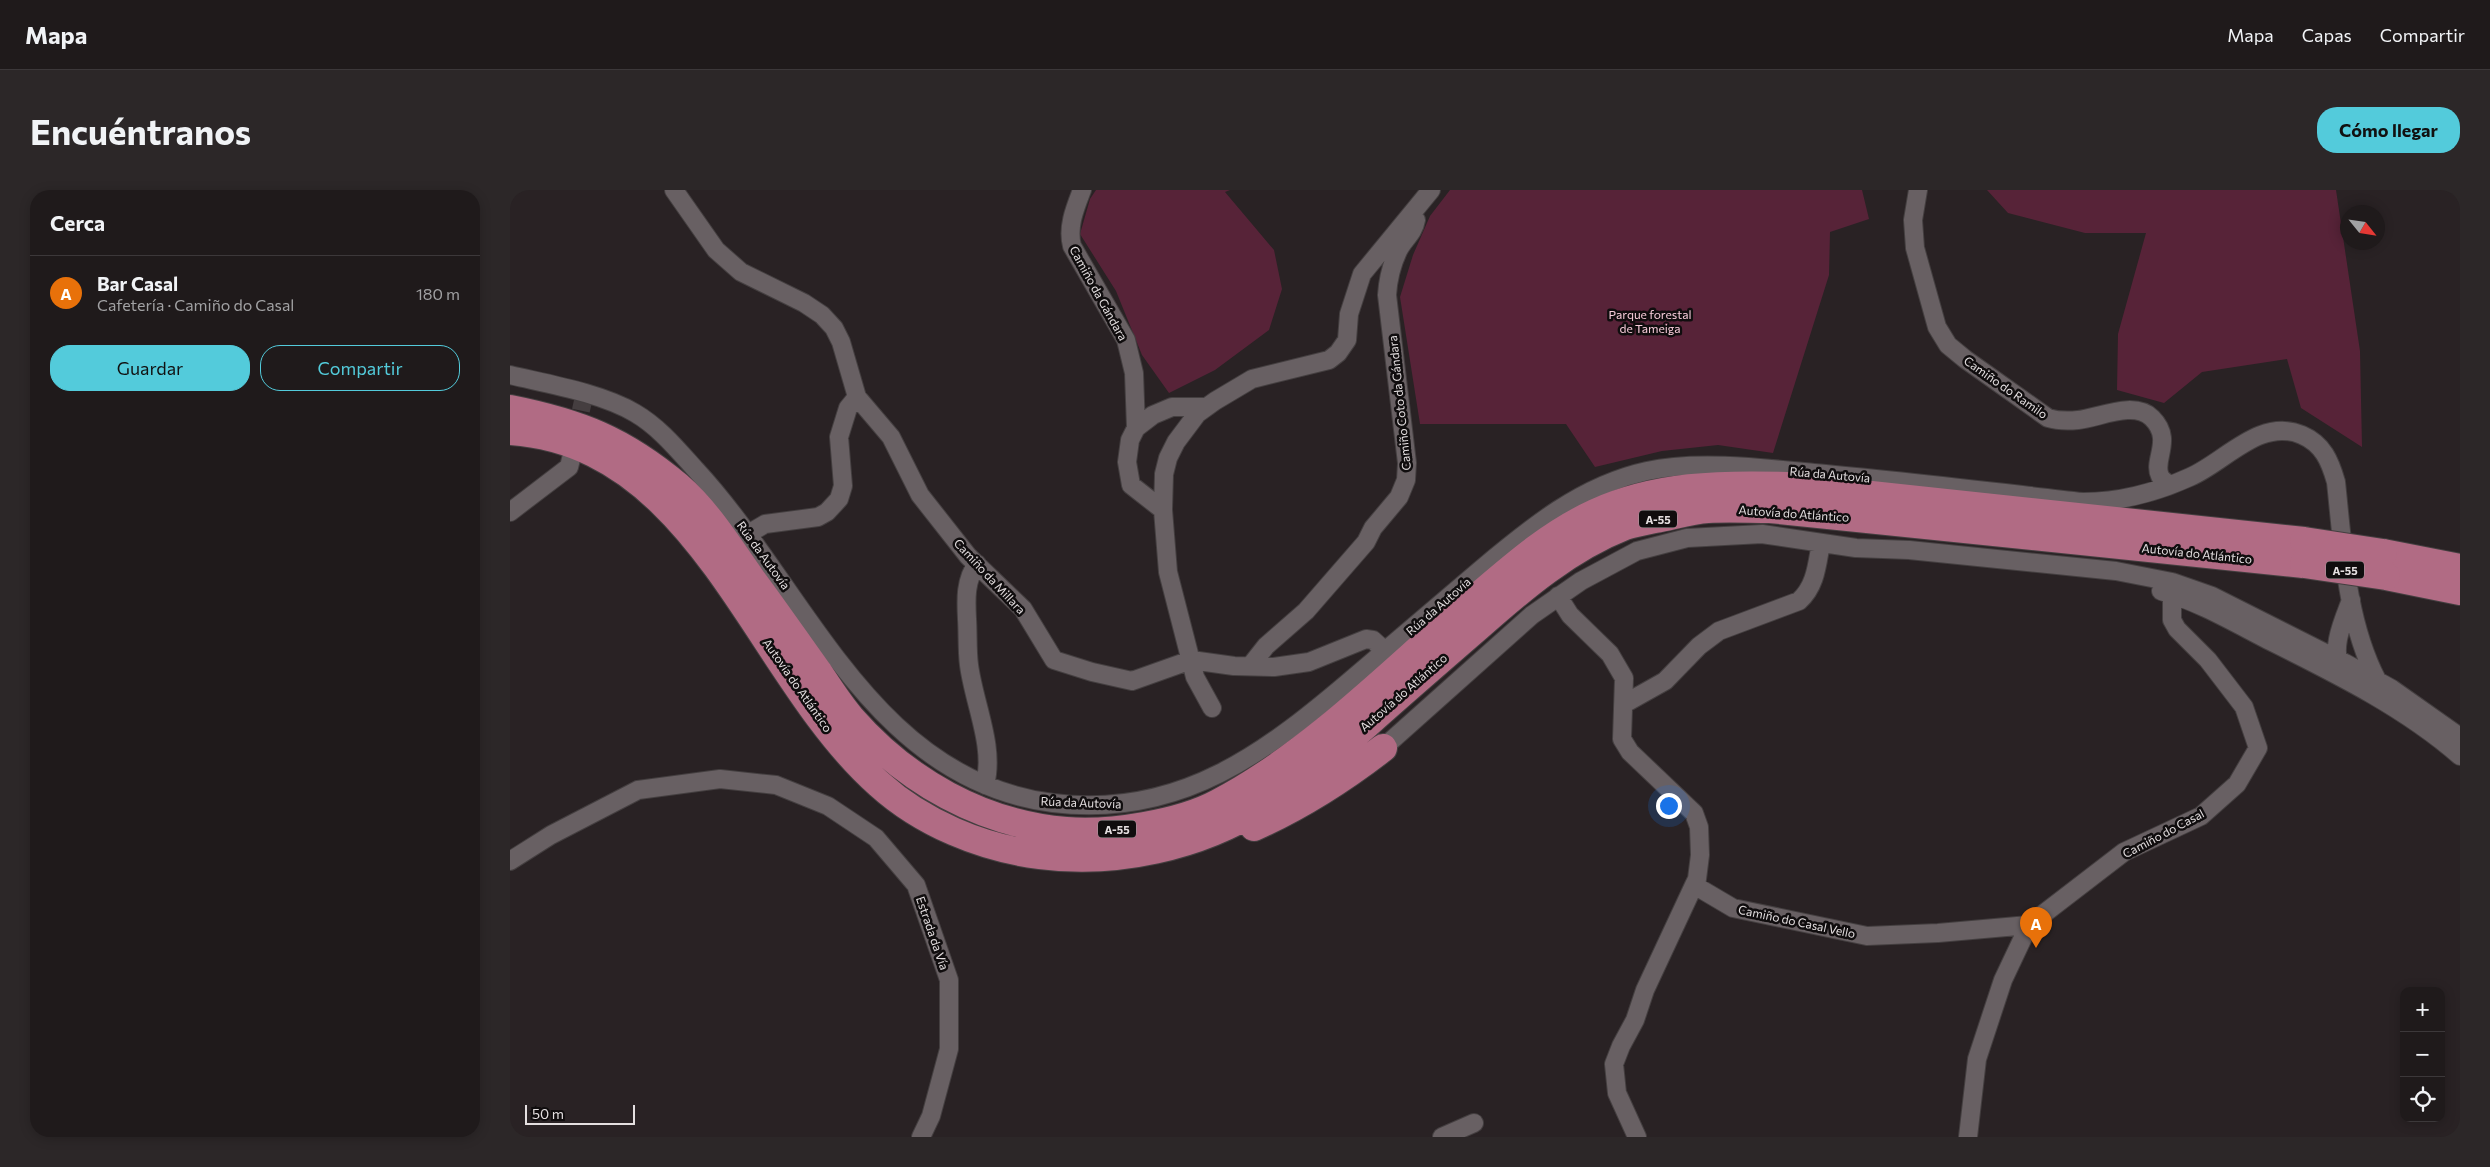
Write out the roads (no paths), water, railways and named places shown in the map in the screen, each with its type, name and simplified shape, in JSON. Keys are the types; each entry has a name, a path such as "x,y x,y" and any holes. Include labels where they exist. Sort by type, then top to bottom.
{"highway":[{"name":"Autovía do Atlántico","path":"510,409 557,418 588,430 631,450 681,488 715,528 850,717 902,768 964,806 1028,826 1070,832 1114,829 1167,822 1216,804 1271,771 1346,713 1519,560 1556,533 1597,512 1645,496 1691,487 1737,484 1786,486 1977,506 2385,564 2460,568"},
{"name":"Autovía do Atlántico","path":"510,431 560,439 586,449 652,491 697,540 828,729 879,784 919,814 973,840 1040,855 1116,857 1174,845 1222,828 1261,807 1312,772 1527,584 1590,543 1628,525 1704,509 1770,509 2304,552"},
{"path":"1769,469 1888,497"},
{"path":"1977,506 2034,496"},
{"name":"Autovía do Atlántico","path":"2385,564 2460,591"},
{"path":"1116,857 1162,857 1214,846 1291,810 1356,769 1383,748"}],"street":[{"name":"Camiño da Millara","path":"674,190 716,250 741,272 804,303 822,315 834,328 841,342 857,397 891,437 920,495 977,564 1023,610 1054,660 1092,672 1132,681 1191,660 1234,666 1274,667 1309,662 1366,639 1373,640 1385,651"},
{"name":"Camiño da Gándara","path":"1082,190 1070,228 1070,238 1129,350 1134,373 1136,428 1130,440 1127,462 1131,485 1163,510"},
{"name":"Camiño do Ramilo","path":"1918,190 1913,220 1916,248 1938,327 1948,344 1965,360 2048,418 2059,421 2078,420 2139,410 2152,418 2160,430 2163,441 2158,467"},
{"path":"1212,708 1195,677 1168,572 1163,510 1164,474 1168,458 1176,442 1197,414 1207,406 1252,379 1329,360 1338,354 1347,340 1349,314 1362,274 1429,191"},
{"name":"Camiño Coto da Gándara","path":"1251,665 1266,646 1306,611 1366,542 1373,528 1398,497 1406,480 1408,463 1387,295 1389,273 1398,250 1416,222 1415,209"},
{"name":"Rúa da Autovía","path":"510,375 573,389 633,412 670,442 724,500 834,654 873,704 900,731 931,756 960,774 985,786 1022,798 1058,804 1127,804 1163,796 1199,784 1255,755 1326,702 1535,524 1591,491 1647,471 1698,467 1769,469 2106,502 2189,478 2262,434 2278,430 2294,431 2310,438 2322,449 2331,464 2336,482 2351,600 2362,642 2377,680"},
{"path":"510,388 583,401 670,442"},
{"path":"748,534 765,524 818,517 827,512 839,500 843,486 839,437 848,408 857,397"},
{"path":"1136,428 1153,415 1172,407 1207,406"},
{"path":"510,512 569,468 570,460"},
{"path":"2158,467 2160,476 2168,484"},
{"path":"2128,497 2158,467"},
{"path":"1383,748 1532,615 1580,581 1637,551 1687,538 1762,534 1856,548 1909,550 2116,571 2172,588 2212,596 2377,680 2460,737"},
{"path":"1624,704 1665,681 1699,646 1719,631 1799,601 1807,593 1813,582 1821,543"},
{"path":"977,564 971,572 966,595 970,665 988,757 988,774 985,786"},
{"path":"2172,588 2403,713 2460,756"},
{"name":"Camiño do Casal","path":"1968,1137 1977,1059 2003,980 2029,925 2124,852 2200,816 2236,784 2258,748 2244,707 2208,660 2177,628 2172,620 2172,588"},
{"path":"1558,596 1570,616 1610,654 1624,678 1622,739 1630,752 1694,813 1699,827 1700,855 1697,879 1645,990 1635,1020 1614,1064 1617,1093 1637,1137"},
{"path":"2351,600 2339,636 2341,662 2350,676 2412,712 2460,748"},
{"path":"2217,613 2246,621 2323,661 2341,662 2354,657 2362,642"},
{"path":"2306,644 2318,644 2325,641 2344,619"},
{"name":"Estrada da Vía","path":"510,861 552,835 638,790 720,779 776,785 828,806 876,838 916,885 949,980 949,1049 931,1116 922,1137"},
{"name":"Camiño do Casal Vello","path":"1694,885 1734,908 1867,936 1947,933 2029,925"},
{"path":"1442,1137 1474,1122"}],"tunnel":[{"path":"575,437 583,401"}],"place":[{"name":"Bar Casal","path":"2036,948"}],"park label":[{"name":"Parque forestal de Tameiga","path":"1650,321"}]}
